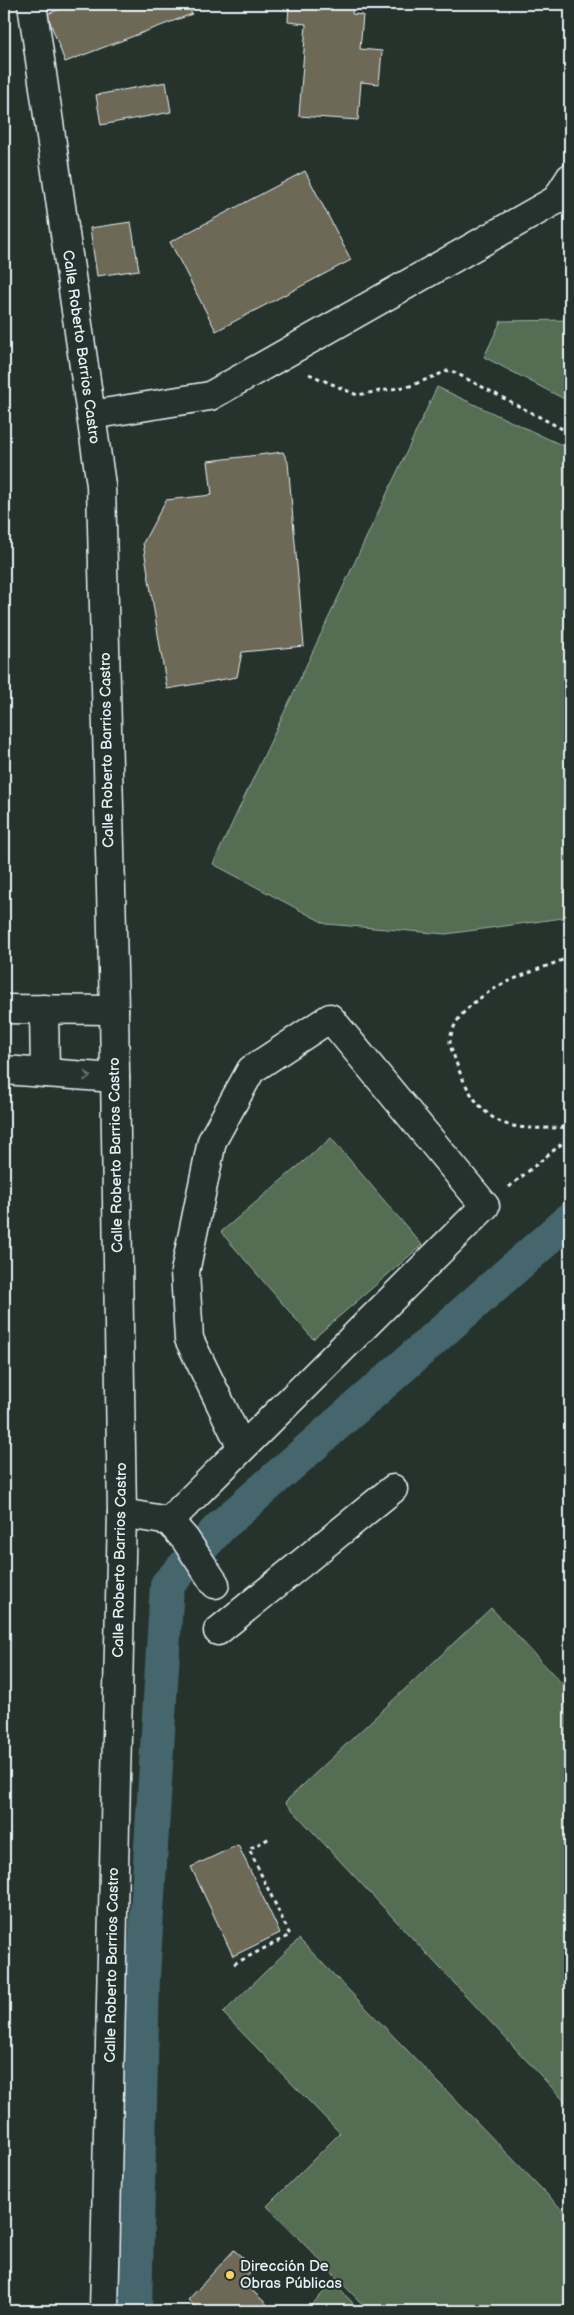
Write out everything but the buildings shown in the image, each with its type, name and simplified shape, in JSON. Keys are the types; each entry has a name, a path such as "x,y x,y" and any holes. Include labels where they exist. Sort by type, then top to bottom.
{"street":[{"name":"Calle Roberto Barrios Castro","path":"32,4 101,485 114,1010 122,1513 104,2311"},
{"path":"91,415 210,396 556,200 570,178"},
{"path":"4,1009 114,1010"},
{"path":"44,1009 45,1073"},
{"path":"177,1530 242,1448 485,1206 330,1018 251,1070 212,1141 185,1272 189,1338 242,1448"},
{"path":"4,1070 115,1078"},
{"path":"218,1631 393,1489"},
{"path":"122,1513 177,1530 215,1584"}],"path":[{"path":"275,359 357,395 410,386 450,370 570,433"},
{"path":"570,957 495,987 465,1011 453,1028 450,1043 460,1075 479,1105 492,1116 508,1125 546,1128 570,1127"},
{"path":"485,1206 570,1137"},
{"path":"234,1964 290,1934 249,1849 270,1838"}],"green space":[{"path":"570,320 570,402 484,357 501,321"},
{"path":"437,387 570,449 570,917 446,934 326,924 213,864"},
{"path":"331,1138 422,1245 313,1339 221,1232"},
{"path":"491,1608 570,1692 570,2107 285,1802"},
{"path":"299,1939 570,2218 570,2311 369,2311 267,2206 340,2133 223,2013"},
{"path":"333,2283 361,2311 305,2311"}],"waterway":[{"path":"135,2311 143,1977 167,1585 220,1527 570,1219"}],"place":[{"name":"Dirección De Obras Públicas","path":"230,2275"}]}
